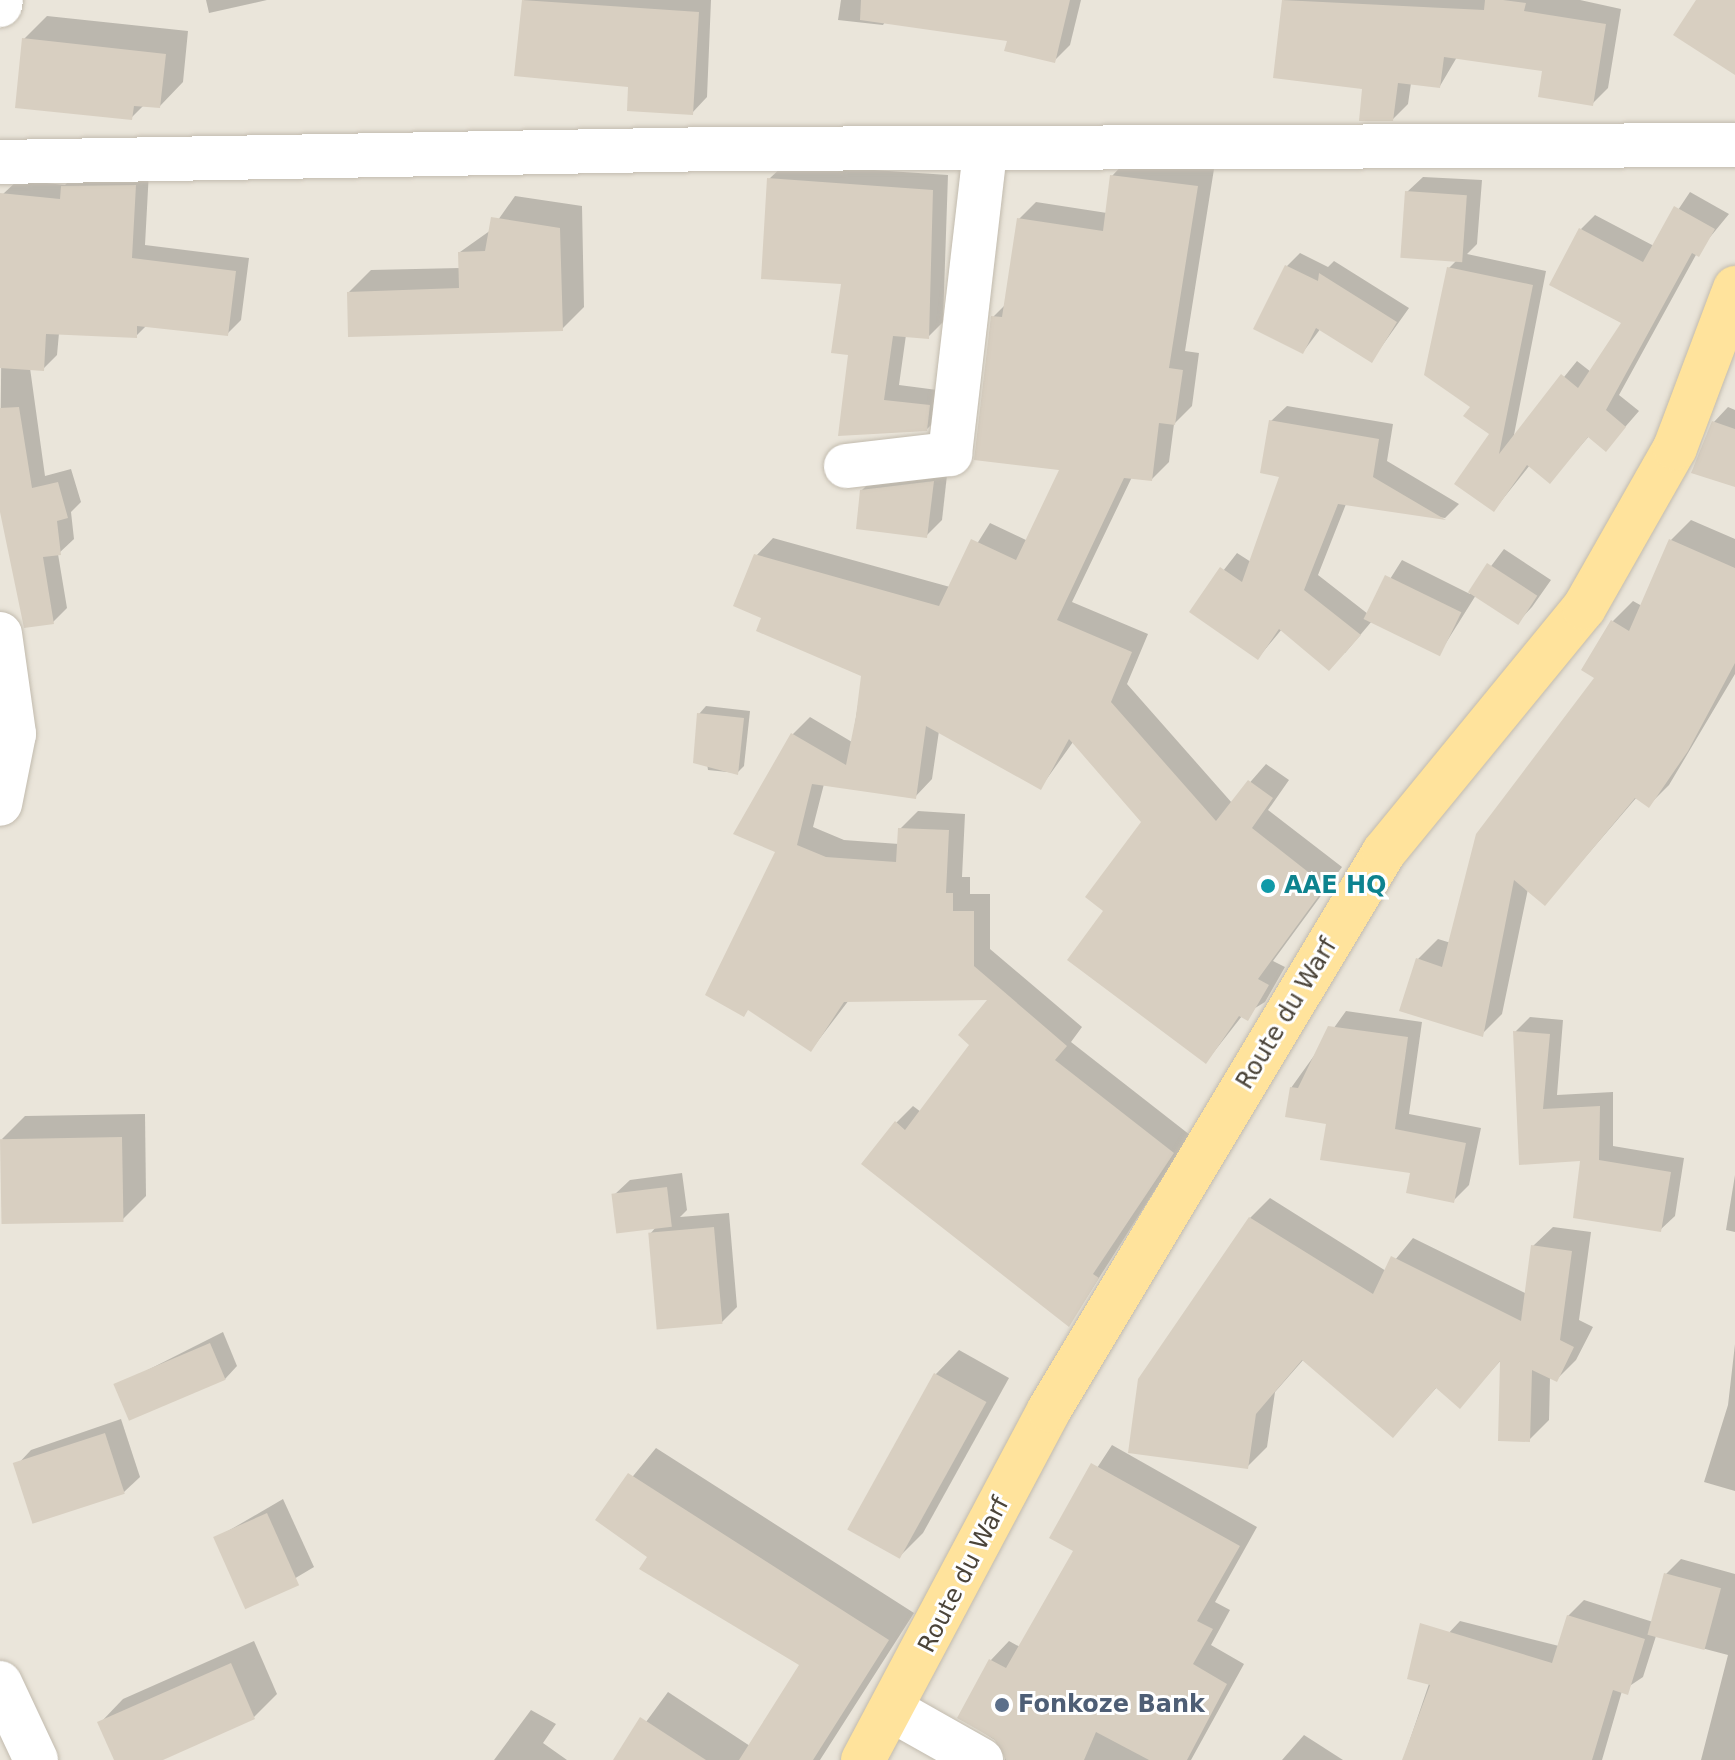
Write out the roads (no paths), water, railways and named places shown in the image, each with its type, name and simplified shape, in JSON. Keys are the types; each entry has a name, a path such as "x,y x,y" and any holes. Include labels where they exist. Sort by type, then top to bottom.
{"main road":[{"name":"Route du Warf","path":"863,1760 894,1711 1049,1410 1384,852 1584,608 1675,448 1735,288"}],"street":[{"path":"0,162 715,149 985,153 1735,145"},
{"path":"846,466 950,454 985,153"},
{"path":"0,634 14,734 0,804"},
{"path":"0,1683 36,1760"},
{"path":"894,1711 981,1760"}],"place":[{"name":"AAE HQ","path":"1268,886"},
{"name":"Fonkoze Bank","path":"1002,1705"}]}
